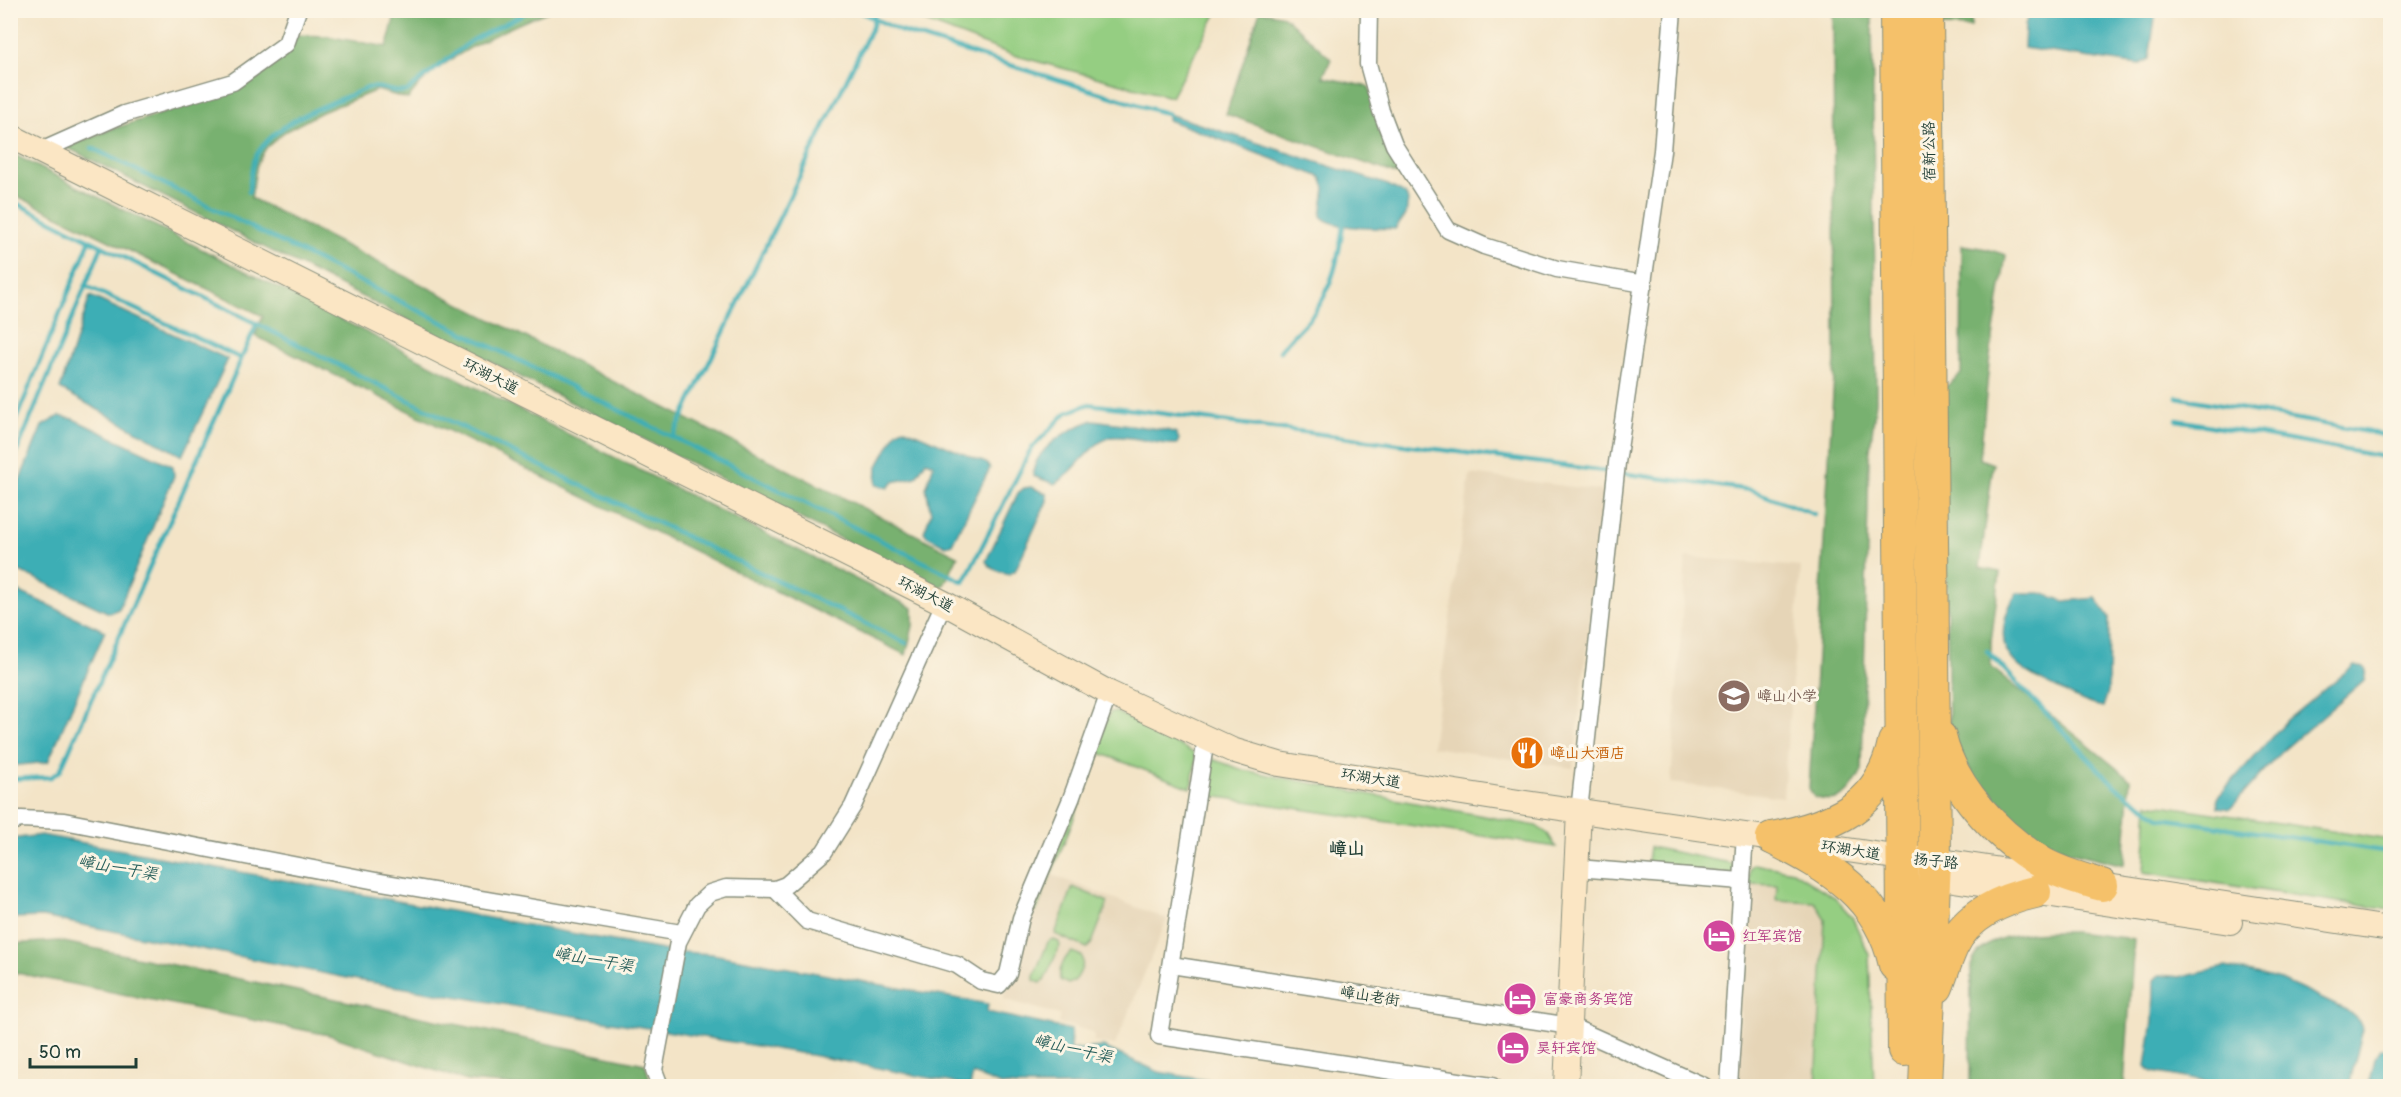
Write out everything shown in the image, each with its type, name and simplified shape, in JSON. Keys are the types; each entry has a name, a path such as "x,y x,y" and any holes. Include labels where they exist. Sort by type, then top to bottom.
{"highway":[{"path":"1896,10 1902,858 1925,1086"},
{"name":"宿新公路","path":"1897,188 1930,189 1927,10"},
{"path":"1904,1086 1934,868 1930,189"},
{"path":"1758,836 1829,823 1867,798 1883,778 1891,759 1902,702"},
{"path":"1933,705 1946,761 1976,805 1998,828 2040,862 2062,873 2102,885"},
{"path":"1758,836 1822,864 1852,887 1883,927 1916,1011"},
{"path":"1916,1011 1962,931 1995,905 2035,892"}],"main road":[{"name":"环湖大道","path":"10,136 944,603 1109,693 1206,739 1279,764 1902,858"},
{"path":"1566,1086 1580,811"},
{"name":"扬子路","path":"1902,858 2035,892 2391,946"},
{"name":"扬子路","path":"1934,868 2102,885 2391,929"}],"street":[{"path":"41,151 124,114 233,82 286,44 298,10"},
{"path":"1580,811 1614,484 1662,151 1673,10"},
{"path":"1366,14 1368,64 1394,145 1448,230 1484,246 1557,269 1644,284"},
{"path":"660,1086 654,1070 680,938 697,905 710,893 726,888 775,889 801,874 824,852 840,830 944,603"},
{"path":"775,889 807,921 957,965 981,981 999,985 1008,974 1021,918 1071,799 1109,693"},
{"path":"1206,739 1160,1036 1492,1086"},
{"path":"10,822 21,819 64,821 680,938"},
{"path":"1729,1086 1742,881 1758,836"},
{"path":"1577,868 1742,881"},
{"name":"嶂山老街","path":"1171,965 1570,1026 1704,1086"}],"shaded area":[{"path":"1470,474 1605,491 1573,768 1432,747"},
{"name":"嶂山小学","path":"1686,557 1801,567 1783,797 1671,783"},
{"path":"1050,874 1167,919 1115,1045 1094,1042 1094,1034 1058,1023 1060,1015 1003,999"},
{"path":"1749,884 1777,885 1777,899 1815,902 1825,919 1816,1086 1736,1086"}],"green space":[{"path":"396,11 549,11 492,36 452,59 419,85 408,99 377,90 322,112 284,132 266,148 257,163 251,198 958,556 944,585 938,588 66,147 109,130 228,93 291,48 296,35 326,36 387,47"},
{"path":"897,11 1218,11 1171,97 1013,55"},
{"path":"1260,11 1284,16 1331,59 1323,77 1369,87 1384,139 1404,177 1226,114"},
{"path":"1833,11 1872,11 1876,401 1869,458 1862,770 1849,791 1831,800 1814,797 1809,788 1835,360"},
{"path":"1938,11 1971,11 1971,27 1938,26"},
{"path":"11,153 913,608 913,626 906,655 255,336 263,316 11,193"},
{"path":"1962,245 2006,255 1989,363 1980,459 1993,464 1980,568 2000,572 1991,642 1991,667 2130,779 2124,865 2067,851 2011,824 1989,806 1949,730 1943,389 1961,374"},
{"path":"1110,712 1117,712 1194,753 1196,760 1191,788 1100,753 1036,912 1029,909"},
{"path":"1212,759 1243,770 1536,826 1548,834 1556,847 1212,796 1207,794"},
{"path":"2148,803 2390,840 2390,910 2144,872"},
{"path":"1650,847 1735,864 1733,874 1647,867"},
{"path":"1754,864 1793,871 1834,897 1852,917 1869,955 1874,1086 1816,1086 1825,919 1815,902 1776,900 1777,885 1749,884 1750,868"},
{"path":"1073,887 1108,902 1092,943 1087,948 1055,934"},
{"path":"2073,932 2134,939 2124,1086 1970,1086 1971,966 1977,954 1987,945 2014,935"},
{"path":"1052,939 1059,942 1060,946 1044,981 1040,983 1034,980 1034,976 1048,942"},
{"path":"59,941 645,1064 652,1086 526,1086 467,1081 329,1035 11,972 11,944"},
{"path":"1072,952 1082,956 1082,964 1078,977 1068,984 1060,980 1060,973 1064,961"}],"water":[{"path":"2031,11 2156,11 2149,59 2139,65 2024,48 2025,25"},
{"path":"1168,114 1388,185 1405,194 1408,200 1406,215 1395,229 1344,226 1326,220 1321,216 1325,188 1321,177 1168,120"},
{"path":"90,296 228,359 182,456 60,389"},
{"path":"59,416 73,419 173,466 174,476 119,609 109,613 11,567 11,501 42,426"},
{"path":"1093,420 1166,430 1176,433 1179,439 1177,444 1169,444 1128,437 1112,437 1097,444 1055,484 1033,476 1039,457 1046,448 1074,428"},
{"path":"903,428 986,463 990,468 952,544 946,546 924,532 931,513 926,488 934,464 926,461 916,477 893,482 888,488 876,485 877,468 897,431"},
{"path":"1031,487 1047,494 1047,501 1015,571 1009,574 996,570 986,561 1018,493 1024,488"},
{"path":"11,588 105,631 48,762 11,766"},
{"path":"2017,593 2041,593 2064,601 2096,598 2109,617 2108,692 2103,707 2079,699 2038,678 2021,668 2012,659 2007,652 2003,635 2009,608"},
{"path":"2354,665 2364,667 2366,671 2364,680 2280,753 2230,809 2218,807 2217,798 2287,720"},
{"name":"嶂山一干渠","path":"41,835 668,951 712,954 988,1004 987,1012 1071,1030 1070,1050 1103,1047 1159,1072 1240,1086 1017,1086 1002,1085 973,1074 970,1086 811,1055 357,980 43,917 11,918 11,839"},
{"path":"2226,967 2281,980 2346,1010 2358,1020 2363,1029 2349,1086 2229,1086 2152,1072 2146,1066 2153,1021 2154,980 2159,975 2182,977"},
{"path":"2380,1048 2390,1051 2390,1086 2369,1086 2375,1058"}],"waterway":[{"path":"249,192 256,156 265,143 291,122 367,88 378,87 397,92 407,91 471,41 531,10"},
{"path":"856,10 900,31 1168,114"},
{"path":"673,437 873,25 875,10"},
{"path":"92,148 964,582 1031,449 1066,413 1089,404 1612,472"},
{"path":"10,200 508,450 906,643"},
{"path":"1280,351 1321,303 1337,259 1343,225"},
{"path":"10,434 90,240"},
{"path":"10,468 102,246"},
{"path":"86,286 240,358"},
{"path":"10,779 51,777 60,771 257,323"},
{"path":"2177,397 2390,436"},
{"path":"2177,420 2390,458"},
{"path":"1620,473 1751,490 1814,514"},
{"path":"1987,651 2116,787 2161,818 2390,852"}],"place":[{"name":"嶂山小学","path":"1734,696"},
{"name":"嶂山大酒店","path":"1527,753"},
{"name":"红军宾馆","path":"1719,936"},
{"name":"富豪商务宾馆","path":"1520,999"},
{"name":"昊轩宾馆","path":"1513,1048"}],"district":[{"name":"嶂山","path":"1347,849"}]}
